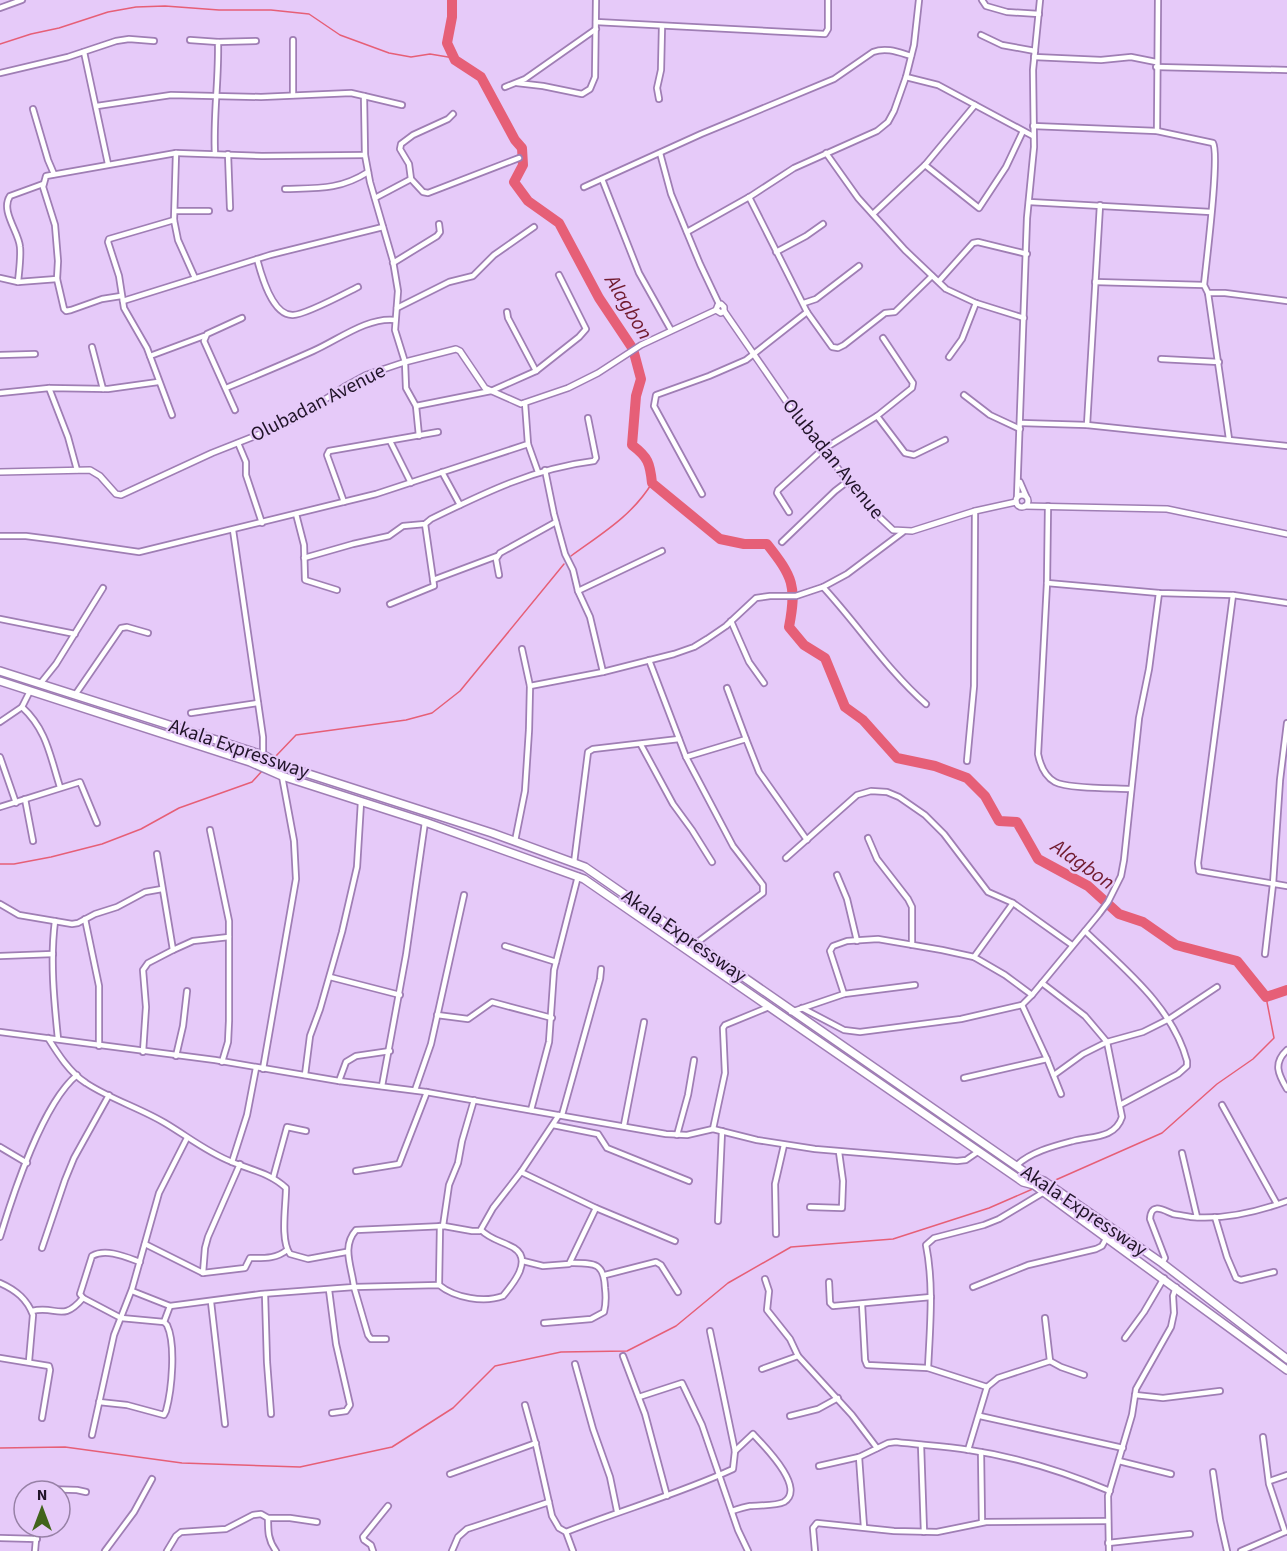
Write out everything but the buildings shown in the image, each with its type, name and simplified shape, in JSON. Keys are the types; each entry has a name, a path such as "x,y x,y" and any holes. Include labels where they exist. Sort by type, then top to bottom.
{"main road":[{"name":"Akala Expressway","path":"0,671 263,755 284,766 515,841 574,863 606,880 791,1012 1162,1263 1287,1359"},
{"name":"Akala Expressway","path":"0,681 250,762 282,776 424,822 578,876 1023,1182 1034,1185 1287,1370"},
{"path":"409,817 411,808"},
{"path":"654,927 661,920"},
{"path":"845,1058 851,1051"},
{"path":"944,1127 950,1120"},
{"path":"1203,1308 1210,1300"}],"street":[{"path":"0,8 22,0"},
{"path":"517,82 582,94 592,86 595,77 596,0"},
{"path":"596,22 825,34 828,29 828,0"},
{"path":"687,232 794,168 877,131 888,122 906,77 919,0"},
{"path":"982,0 986,6 1006,12 1039,14"},
{"path":"1040,0 1035,54 1034,136 1029,202 1019,479 1016,500 1018,506 1167,509 1287,534"},
{"path":"1157,131 1158,0"},
{"path":"659,99 657,88 661,70 662,26"},
{"path":"506,87 525,79 596,28"},
{"path":"981,35 1002,45 1035,54 1101,60 1131,57 1156,64 1287,70"},
{"path":"0,73 129,39 154,41"},
{"path":"190,40 256,41"},
{"path":"293,40 293,95"},
{"path":"215,153 218,42"},
{"path":"584,187 700,134 834,79 880,49 911,56"},
{"path":"84,52 108,164"},
{"path":"906,77 938,85 1034,136"},
{"path":"97,106 171,94 216,97 351,93 402,105"},
{"path":"364,96 365,155 393,263 398,291 395,330 405,362 406,388 416,406 419,436"},
{"path":"873,214 925,165 975,105"},
{"path":"33,109 54,174"},
{"path":"453,114 448,119 413,135 401,144 400,149 409,164 411,179 421,190 427,193 519,158"},
{"path":"1034,126 1157,131 1213,143 1215,147 1211,212 1204,285 1208,293 1229,439"},
{"path":"925,165 978,208 1006,167 1023,130"},
{"path":"365,155 262,156 176,153 46,176 43,184 55,225 57,279 66,311 102,299 122,298 257,259 383,227"},
{"path":"176,153 174,220 178,240 195,278"},
{"path":"537,472 528,444 525,403 568,388 598,373 641,345 718,307 670,194 660,153"},
{"path":"826,153 858,198 932,276 950,291 976,303 1024,318"},
{"path":"228,154 230,208"},
{"path":"285,189 331,188 351,182 368,172"},
{"path":"375,198 411,179"},
{"path":"602,179 639,273 672,330"},
{"path":"18,282 20,246 6,210 6,200 10,196 43,184"},
{"path":"749,197 807,312 832,347 838,348 885,313 895,312 932,276"},
{"path":"1029,202 1211,212"},
{"path":"1087,425 1100,205"},
{"path":"175,211 209,211"},
{"path":"172,415 150,356 130,319 122,298 119,276 108,246 109,239 174,220"},
{"path":"776,252 823,224"},
{"path":"393,263 437,236 440,232 439,225"},
{"path":"397,308 449,282 473,276 494,255 534,227"},
{"path":"939,281 974,243 1027,254"},
{"path":"257,259 266,290 284,312 290,314 294,315 307,310 358,287"},
{"path":"804,303 816,299 860,266"},
{"path":"416,406 491,391 536,371 586,330 559,275"},
{"path":"0,278 18,282 57,279"},
{"path":"1095,282 1204,285"},
{"path":"1208,293 1287,301"},
{"path":"949,357 962,339 976,303"},
{"name":"Olubadan Avenue","path":"718,307 719,312 724,311 753,356 822,450 884,524 893,530 903,532 920,529 1016,500"},
{"path":"507,312 536,371"},
{"path":"702,494 654,406 656,395 709,376 753,356 807,312"},
{"path":"150,356 204,336 242,318"},
{"path":"226,388 368,325 386,319 395,320"},
{"path":"204,336 221,383 226,388 235,410"},
{"path":"789,512 777,493 778,490 822,450 877,416 913,385 883,338"},
{"path":"92,347 103,389"},
{"name":"Olubadan Avenue","path":"0,472 77,470 96,472 116,494 121,495 298,417 354,381 405,362 458,349 484,387 519,405 525,403"},
{"path":"0,355 35,354"},
{"path":"1161,359 1219,362"},
{"path":"0,393 49,388 103,389 158,382"},
{"path":"49,388 68,437 77,470"},
{"path":"964,395 990,415 1021,426 1087,425 1287,446"},
{"path":"877,416 905,453 909,455 945,440"},
{"path":"303,558 389,536 409,524 425,524 460,505 537,472 565,464 596,460 588,418"},
{"path":"344,502 327,453 438,432"},
{"path":"390,441 411,483"},
{"path":"237,443 246,462 246,475 262,523"},
{"path":"0,536 26,536 139,552 344,502 411,483 528,444"},
{"path":"545,470 565,554 590,617 603,672"},
{"path":"442,472 460,505"},
{"path":"1019,479 1028,501 1025,506"},
{"path":"782,542 848,481"},
{"path":"1016,500 1021,495 1047,505"},
{"path":"1047,505 1047,583 1038,754 1040,763 1049,778 1063,784 1131,789"},
{"path":"966,760 974,686 975,511"},
{"path":"296,514 304,545 305,580 337,590"},
{"path":"433,580 498,556 556,522"},
{"path":"390,604 434,586 425,524"},
{"path":"233,530 263,737 263,755"},
{"path":"530,686 603,672 694,647 731,621 756,598 762,596 796,597 823,587 847,574 903,532"},
{"path":"579,591 662,551"},
{"path":"498,556 496,563 499,575"},
{"path":"1047,583 1159,593 1233,595 1287,603"},
{"path":"823,587 840,605 875,651 926,704"},
{"path":"40,684 75,634 103,588"},
{"path":"802,1008 844,1030 860,1032 961,1019 1022,1005 1032,995 1108,902 1121,876 1140,718 1159,593"},
{"path":"1233,595 1198,863 1199,871 1287,886"},
{"path":"0,618 75,634"},
{"path":"731,621 749,662 764,683"},
{"path":"75,695 121,628 127,627 148,633"},
{"path":"515,841 525,791 530,686 522,649"},
{"path":"649,660 686,757 734,846 763,885 764,890 695,944"},
{"path":"727,688 759,772 807,840"},
{"path":"0,722 22,707 30,691"},
{"path":"191,713 258,704"},
{"path":"22,707 44,734 60,787"},
{"path":"1265,954 1287,723"},
{"path":"686,757 746,738"},
{"path":"574,863 588,752 593,749 679,740"},
{"path":"641,745 673,804 712,862"},
{"path":"0,757 15,803"},
{"path":"264,1069 296,879 294,841 282,776"},
{"path":"0,807 77,781 82,783 97,824"},
{"path":"786,858 857,795 871,791 887,792 900,797 944,834 988,892 1013,903 1072,945"},
{"path":"25,799 33,841"},
{"path":"305,1075 310,1036 317,1021 330,977 357,867 361,802"},
{"path":"382,1086 400,995 424,822"},
{"path":"210,830 229,921 230,937 228,1042 222,1062"},
{"path":"868,838 878,859 912,907 912,945"},
{"path":"156,854 173,950"},
{"path":"837,875 848,899 857,941"},
{"path":"531,1110 549,1042 554,970 578,876"},
{"path":"0,904 19,915 72,924 117,907 145,892 162,888"},
{"path":"415,1090 431,1044 464,895"},
{"path":"974,957 1013,903"},
{"path":"85,919 99,986 99,1046"},
{"path":"56,921 53,954 58,1039"},
{"path":"1085,930 1144,988 1169,1019 1184,1051 1187,1066 1178,1074 1120,1105"},
{"path":"143,1052 146,1007 143,970 148,963 193,941 230,937"},
{"path":"844,994 830,951 833,946 878,939 974,957 1032,995"},
{"path":"505,946 556,962"},
{"path":"0,956 53,954"},
{"path":"481,1230 494,1208 561,1115 601,969"},
{"path":"330,977 400,995"},
{"path":"1016,1166 1027,1158 1046,1150 1111,1131 1121,1122 1122,1117 1107,1042 1085,1016 1042,983"},
{"path":"791,1012 844,994 915,985"},
{"path":"1054,1075 1083,1054 1107,1042 1143,1032 1169,1019 1217,987"},
{"path":"176,1056 183,1026 187,991"},
{"path":"437,1015 468,1019 492,1002 552,1018"},
{"path":"1022,1005 1061,1094"},
{"path":"713,1129 725,1073 723,1028 770,1007"},
{"path":"624,1125 644,1022"},
{"path":"0,1032 415,1090 677,1135 694,1134 713,1129 784,1145 839,1152 957,1161 966,1160 979,1151"},
{"path":"48,1038 69,1068 84,1082 164,1122 187,1138 232,1162 273,1178 286,1188 285,1239 290,1254 308,1259 346,1252"},
{"path":"1287,1050 1280,1057 1278,1065 1287,1089"},
{"path":"339,1080 346,1062 356,1056 390,1052"},
{"path":"377,1053 387,1064"},
{"path":"964,1078 1047,1059"},
{"path":"677,1135 688,1095 694,1060"},
{"path":"232,1162 247,1115 256,1068"},
{"path":"0,1237 1,1229 44,1121 68,1083 77,1075"},
{"path":"356,1171 399,1164 427,1092"},
{"path":"42,1248 74,1158 109,1095"},
{"path":"439,1285 442,1226 449,1185 458,1163 474,1100"},
{"path":"1222,1105 1277,1204"},
{"path":"598,1134 603,1122"},
{"path":"553,1125 598,1134 607,1148 689,1181"},
{"path":"273,1178 287,1126 306,1131"},
{"path":"718,1221 722,1131"},
{"path":"92,1435 114,1335 132,1291 159,1193 187,1138"},
{"path":"776,1234 775,1184 784,1145"},
{"path":"0,1147 27,1163"},
{"path":"810,1207 842,1208 843,1181 839,1152"},
{"path":"1182,1153 1197,1217"},
{"path":"202,1273 208,1237 240,1164"},
{"path":"521,1172 596,1208 675,1240"},
{"path":"928,1368 931,1297 926,1245 934,1238 991,1222 1044,1192"},
{"path":"1162,1263 1165,1260 1151,1225 1151,1210 1158,1208 1173,1214 1215,1217 1244,1214 1287,1202"},
{"path":"571,1263 596,1208"},
{"path":"1215,1217 1236,1278 1241,1280 1274,1272"},
{"path":"386,1339 371,1339 368,1335 354,1287 352,1270 346,1252 356,1230 442,1226 472,1231 481,1230 490,1238 517,1250 525,1262 550,1266 571,1263 597,1265 601,1268 605,1275 604,1312 591,1319 544,1323"},
{"path":"973,1287 1028,1265 1096,1249 1102,1246 1107,1237"},
{"path":"145,1244 202,1273 245,1268 250,1258 271,1258 287,1250"},
{"path":"140,1262 117,1254 99,1252 94,1254 80,1294 83,1298 121,1318 164,1322"},
{"path":"132,1291 170,1306 212,1303 265,1294 354,1287 439,1285 448,1292 470,1298 496,1299 503,1296 525,1262"},
{"path":"605,1275 656,1262 661,1265 678,1292"},
{"path":"1125,1338 1164,1278"},
{"path":"765,1279 769,1291 767,1310 790,1339 798,1356 838,1398 877,1448"},
{"path":"829,1282 831,1305 931,1297"},
{"path":"0,1283 18,1292 32,1311 29,1361"},
{"path":"1108,1551 1110,1491 1132,1416 1135,1395 1171,1327 1174,1313 1172,1298 1176,1287"},
{"path":"329,1290 336,1344 350,1406 346,1411 332,1413"},
{"path":"265,1294 271,1414"},
{"path":"32,1311 67,1312 83,1298"},
{"path":"212,1303 225,1424"},
{"path":"862,1304 867,1365 928,1368 987,1387"},
{"path":"164,1322 170,1306"},
{"path":"1045,1318 1050,1361"},
{"path":"99,1402 127,1405 164,1414 168,1404 171,1351 169,1330 164,1322"},
{"path":"566,1532 667,1496 733,1469 735,1451 710,1331"},
{"path":"623,1356 639,1398 667,1496"},
{"path":"762,1369 798,1356"},
{"path":"0,1358 29,1361 50,1367 42,1418"},
{"path":"968,1450 987,1387 998,1378 1050,1361 1084,1375"},
{"path":"575,1364 593,1429 610,1477 617,1512"},
{"path":"639,1398 682,1383 702,1425 748,1551"},
{"path":"1135,1395 1163,1398 1220,1391"},
{"path":"790,1416 818,1409 838,1398"},
{"path":"525,1405 555,1522 566,1532 573,1551"},
{"path":"980,1416 1123,1448"},
{"path":"732,1511 747,1506 782,1503 789,1493 788,1480 782,1468 753,1434 735,1451"},
{"path":"1241,1551 1286,1532 1270,1481 1263,1437"},
{"path":"819,1466 859,1458 877,1448 896,1442 981,1452 1069,1474 1110,1491"},
{"path":"450,1474 536,1443"},
{"path":"921,1445 924,1532"},
{"path":"981,1452 982,1522"},
{"path":"859,1458 864,1527"},
{"path":"1119,1461 1171,1474"},
{"path":"1213,1472 1227,1551"},
{"path":"1270,1481 1287,1475"},
{"path":"105,1551 134,1512 152,1479"},
{"path":"72,1490 86,1492"},
{"path":"452,1551 458,1537 467,1529 549,1502"},
{"path":"373,1551 371,1545 363,1537 388,1506"},
{"path":"167,1551 181,1532 226,1530 253,1515 261,1514 268,1518 317,1522"},
{"path":"268,1518 268,1534 276,1551"},
{"path":"814,1551 813,1528 818,1523 924,1532 961,1528 982,1522 1108,1521"},
{"path":"1108,1543 1190,1534"},
{"path":"35,1551 37,1539"}],"waterway":[{"name":"Alagbon","path":"452,0 452,17 447,43 455,60 481,77 515,140 522,148 523,165 514,182 528,201 559,223 599,298 633,349 641,379 636,396 632,445 642,453 647,461 652,483 720,539 744,544 767,544 783,565 791,582 793,601 789,627 804,645 825,658 845,707 863,720 897,758 935,766 967,778 985,796 999,821 1017,822 1038,859 1088,886 1119,914 1143,922 1176,945 1237,961 1266,997 1287,990"},
{"path":"0,44 108,12 136,7 165,6 219,10 271,10 309,14 340,35 389,53 411,57 430,54 454,58"},
{"path":"571,556 625,515 652,483"},
{"path":"275,757 296,735 406,720 432,713 460,691 564,564"},
{"path":"0,864 14,864 51,857 102,844 141,829 179,808 252,782 262,771"},
{"path":"1051,1182 1162,1133 1217,1084 1253,1059 1274,1038 1266,997"},
{"path":"0,1448 65,1447 182,1463 300,1467 392,1447 453,1408 495,1366 561,1352 627,1351 676,1326 728,1283 791,1247 893,1239 989,1208 1035,1188"}]}
